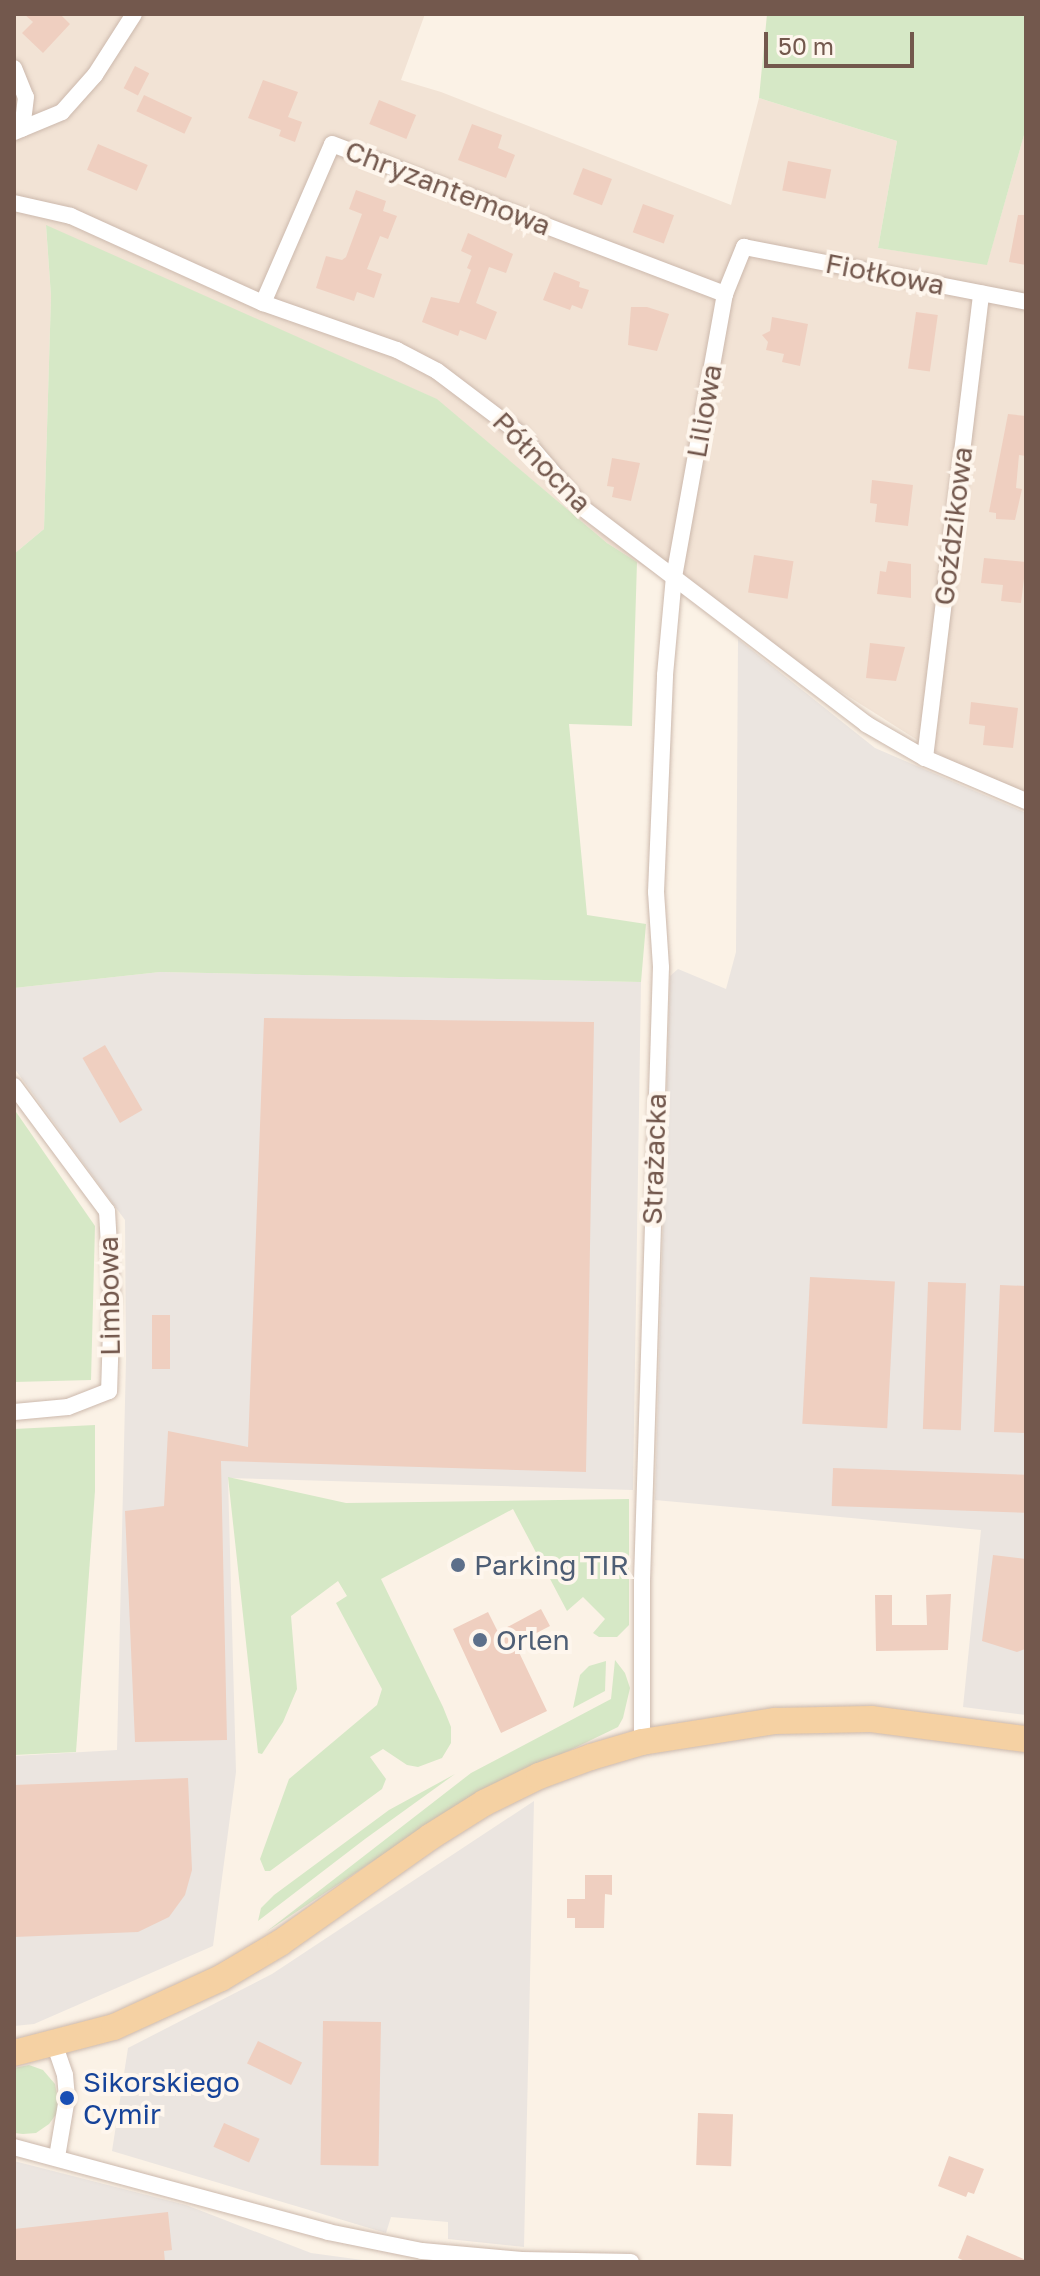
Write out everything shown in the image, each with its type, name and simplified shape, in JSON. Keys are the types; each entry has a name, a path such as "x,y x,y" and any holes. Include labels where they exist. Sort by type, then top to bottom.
{"main road":[{"path":"14,2053 114,2027 221,1978 280,1943 430,1837 484,1803 539,1776 642,1742 727,1726 823,1719 915,1724 1026,1739"}],"street":[{"path":"18,130 62,112 95,75 134,14"},
{"path":"14,68 26,97 18,130"},
{"name":"Chryzantemowa","path":"263,303 332,144 725,294"},
{"name":"Północna","path":"14,203 71,216 263,303 397,350 437,371 496,412 519,433 584,509 866,724 925,758 1026,801"},
{"name":"Fiołkowa","path":"744,247 1026,302"},
{"name":"Liliowa","path":"674,577 725,294 744,247"},
{"name":"Goździkowa","path":"925,758 981,293"},
{"name":"Strażacka","path":"642,1742 642,1581 661,967 656,892 665,675 674,577"},
{"name":"Limbowa","path":"14,1086 107,1211 112,1298 109,1391 68,1407 14,1412"},
{"path":"54,2043 65,2075 67,2098 57,2157"},
{"path":"14,2147 328,2232 422,2251 522,2260 629,2262"}],"shaded area":[{"path":"14,14 425,14 401,80 441,92 731,205 759,98 897,141 878,248 987,264 1026,128 1026,809 607,543 436,399 46,226 51,296 44,529 14,554"},
{"path":"738,639 875,748 1026,813 1026,1715 963,1707 981,1530 655,1500 670,976 678,969 726,989 736,952"},
{"path":"160,972 641,982 633,1490 228,1478 236,1772 213,1946 34,2024 14,2026 14,1756 117,1750 126,1358 125,1220 14,1068 14,988"},
{"path":"534,1801 524,2247 448,2239 448,2222 391,2217 386,2233 112,2151 128,2048 272,1974"},
{"path":"14,2161 186,2205 311,2253 377,2262 14,2262"}],"green space":[{"path":"767,14 1026,14 1026,128 987,265 878,248 897,141 759,98"},
{"path":"46,225 437,399 607,543 637,562 632,726 569,724 587,915 646,924 641,982 160,972 14,988 14,554 44,529 51,296"},
{"path":"14,1109 95,1226 91,1380 14,1382"},
{"path":"95,1425 95,1491 76,1752 14,1755 14,1429"},
{"path":"228,1477 346,1503 629,1499 629,1625 617,1637 599,1637 593,1633 605,1619 583,1597 567,1611 513,1509 381,1579 443,1707 451,1727 451,1743 442,1758 418,1767 407,1765 383,1749 370,1757 386,1779 382,1789 270,1871 265,1871 260,1859 289,1779 377,1705 382,1689 336,1603 347,1596 338,1581 291,1616 297,1689 283,1722 262,1754 258,1753"},
{"path":"615,1660 625,1673 630,1688 618,1727 461,1803 266,1932 471,1773 611,1699"},
{"path":"606,1661 605,1691 573,1708 580,1675 589,1666"},
{"path":"455,1774 258,1921 261,1908 274,1895 389,1810"},
{"path":"29,2065 43,2070 55,2084 57,2113 49,2124 36,2133 14,2133 14,2068"}],"building":[{"path":"24,14 60,14 70,24 43,53 22,33 33,22"},
{"path":"135,66 149,73 138,96 124,88"},
{"path":"263,80 298,92 288,117 302,122 295,142 279,136 281,130 248,118"},
{"path":"144,95 192,117 184,134 136,111"},
{"path":"379,100 416,115 406,139 369,124"},
{"path":"472,124 502,135 498,148 515,155 506,178 458,160"},
{"path":"98,144 148,165 137,191 87,170"},
{"path":"788,161 831,169 825,199 782,190"},
{"path":"583,168 612,179 602,205 573,194"},
{"path":"356,190 386,201 383,211 397,216 388,239 380,236 367,269 382,274 374,298 357,292 354,301 316,288 326,256 342,260 346,257 362,214 349,209"},
{"path":"643,204 674,215 664,243 633,232"},
{"path":"1018,215 1026,215 1026,265 1009,262"},
{"path":"468,233 513,254 506,273 489,267 476,303 497,312 486,340 460,330 458,336 422,322 431,297 459,303 471,270 467,268 472,256 461,251"},
{"path":"554,272 580,282 579,287 589,290 582,309 572,305 570,310 543,300"},
{"path":"631,307 647,307 669,314 657,351 628,345"},
{"path":"916,312 938,315 930,372 908,368"},
{"path":"772,317 808,324 800,366 782,362 784,354 766,350 768,342 762,335 770,331"},
{"path":"1008,414 1026,416 1026,456 1019,455 1016,488 1022,489 1015,520 996,519 996,513 989,512"},
{"path":"612,458 640,463 631,501 612,497 614,487 607,486"},
{"path":"872,480 913,485 908,526 875,522 877,504 870,503"},
{"path":"754,555 794,561 788,599 748,593"},
{"path":"984,558 1026,562 1021,603 1001,601 1003,585 981,583"},
{"path":"888,561 911,564 911,598 877,594 880,571 886,572"},
{"path":"870,643 905,647 896,681 866,678"},
{"path":"971,702 1018,708 1013,748 983,745 985,726 969,724"},
{"path":"264,1018 594,1022 586,1472 221,1461 227,1740 135,1742 125,1511 164,1506 168,1431 248,1447"},
{"path":"105,1045 142,1110 120,1123 82,1058"},
{"path":"810,1277 895,1281 887,1428 802,1424"},
{"path":"928,1282 966,1283 961,1430 923,1429"},
{"path":"1000,1285 1026,1286 1026,1433 994,1432"},
{"path":"152,1315 170,1315 170,1369 152,1369"},
{"path":"833,1468 1026,1475 1025,1513 832,1506"},
{"path":"993,1555 1026,1559 1026,1643 1025,1649 1017,1652 982,1641"},
{"path":"951,1594 948,1650 876,1651 875,1595 892,1595 892,1625 927,1625 926,1595"},
{"path":"541,1609 550,1626 515,1644 547,1711 501,1733 453,1629 488,1612 498,1632"},
{"path":"188,1778 192,1870 185,1895 169,1917 138,1932 14,1937 14,1785"},
{"path":"585,1875 612,1875 612,1895 605,1894 604,1928 575,1928 575,1918 567,1918 567,1899 585,1899"},
{"path":"323,2021 381,2022 378,2166 320,2165"},
{"path":"258,2041 302,2062 291,2085 247,2063"},
{"path":"698,2113 733,2114 731,2166 696,2165"},
{"path":"224,2123 260,2139 249,2163 213,2147"},
{"path":"949,2156 984,2169 974,2194 968,2192 966,2197 938,2186"},
{"path":"168,2212 172,2250 164,2251 165,2262 14,2262 14,2229"},
{"path":"967,2235 1026,2262 967,2262 958,2258"}],"place":[{"name":"Parking TIR","path":"458,1565"},
{"name":"Orlen","path":"480,1640"},
{"name":"Sikorskiego Cymir","path":"67,2098"}]}
